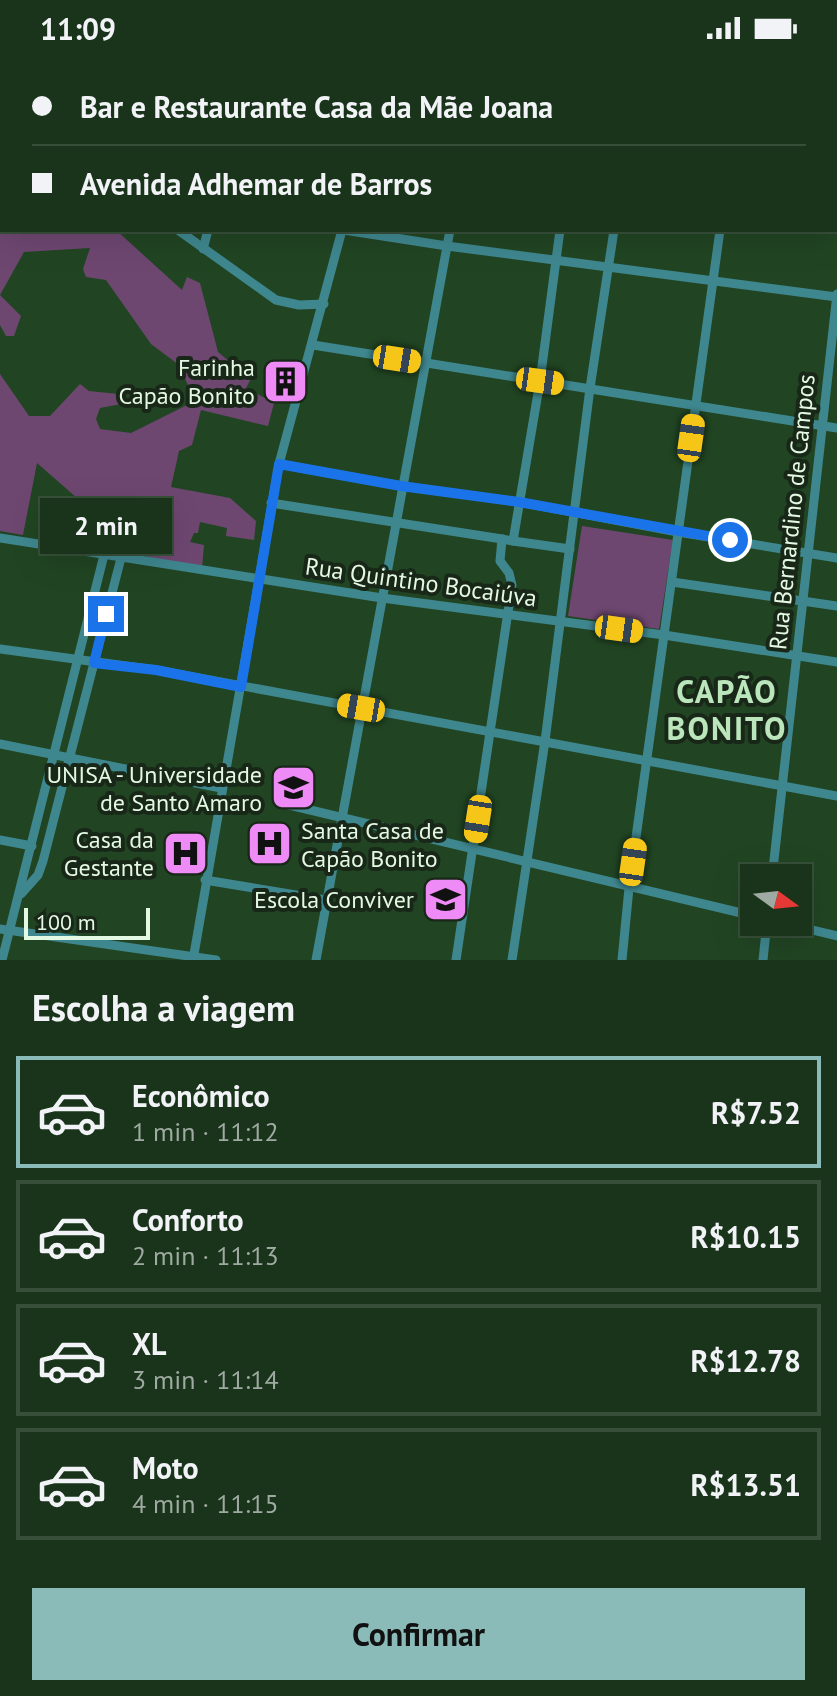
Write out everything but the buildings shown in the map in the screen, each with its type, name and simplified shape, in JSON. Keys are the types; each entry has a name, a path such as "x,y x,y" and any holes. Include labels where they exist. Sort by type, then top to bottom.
{"street":[{"path":"203,249 207,232"},
{"path":"193,958 279,464 342,232"},
{"path":"356,232 837,296"},
{"path":"316,960 450,232"},
{"path":"513,541 540,381 560,232"},
{"path":"512,960 562,621 590,388 614,232"},
{"path":"622,960 629,888 720,232"},
{"path":"193,235 203,249 276,300 299,305 324,304"},
{"name":"Rua Bernardino de Campos","path":"773,864 837,296"},
{"path":"313,345 837,428"},
{"path":"279,464 837,558"},
{"path":"271,503 570,549"},
{"name":"Rua Quintino Bocaiúva","path":"0,538 382,598 664,635 837,662"},
{"path":"456,960 512,585 509,573 500,561 502,539"},
{"path":"2,960 5,929 19,897 104,555"},
{"path":"19,897 38,875 43,861 121,558"},
{"path":"672,582 837,606"},
{"path":"0,649 156,670 837,796"},
{"path":"0,744 221,788"},
{"path":"285,804 740,913"},
{"path":"0,840 32,846"},
{"path":"205,880 326,900"},
{"path":"5,929 216,960"},
{"path":"812,930 837,936"},
{"path":"763,960 766,936"}],"shaded area":[{"path":"0,232 118,232 182,290 187,277 200,283 218,352 237,368 253,375 246,388 274,403 268,426 201,410 192,445 179,451 171,487 230,498 256,521 254,540 226,536 227,528 200,522 198,533 194,533 190,542 204,545 202,568 97,546 101,519 37,463 23,535 0,531 0,374 29,416 50,416 80,384 89,391 118,394 121,404 100,408 96,419 100,429 131,433 195,401 179,365 151,344 106,280 86,277 83,269 90,248 24,252 0,295"},
{"path":"0,295 21,316 14,336 6,336 0,325"},
{"path":"582,526 673,540 659,629 568,616"}],"place":[{"name":"Farinha Capão Bonito","path":"286,381"},
{"name":"UNISA - Universidade de Santo Amaro","path":"293,788"},
{"name":"Santa Casa de Capão Bonito","path":"270,844"},
{"name":"Casa da Gestante","path":"185,853"},
{"name":"Escola Conviver","path":"445,899"}],"district":[{"name":"CAPÃO BONITO","path":"727,710"}],"route":[{"path":"106,614 94,663 156,670 241,687 279,464 401,486 519,502 730,540"}]}
